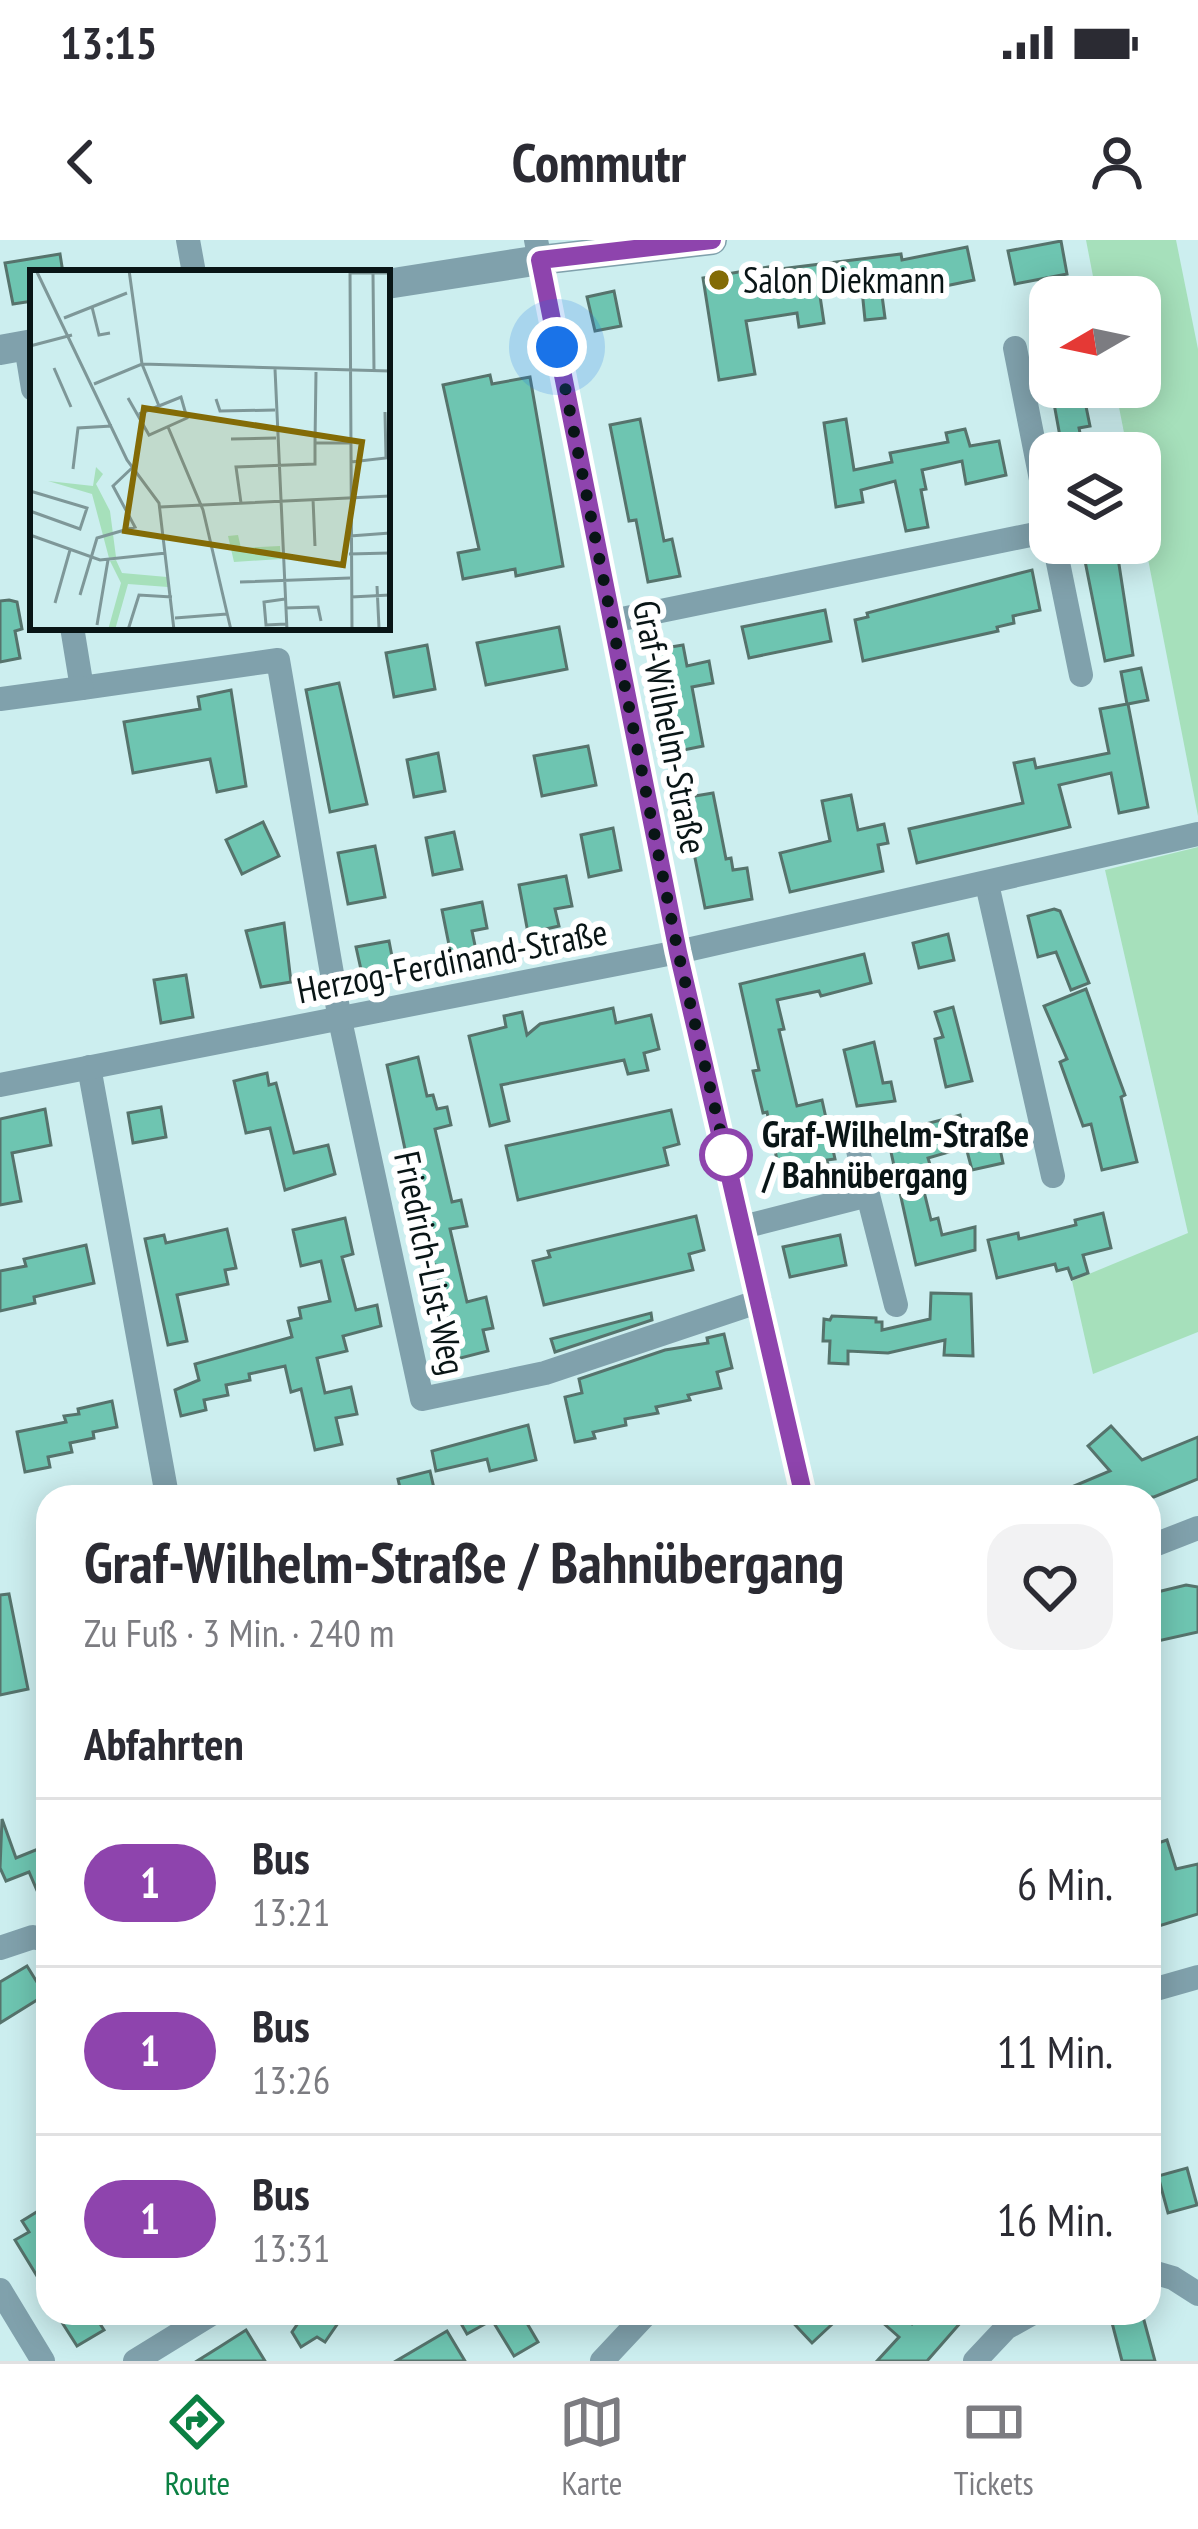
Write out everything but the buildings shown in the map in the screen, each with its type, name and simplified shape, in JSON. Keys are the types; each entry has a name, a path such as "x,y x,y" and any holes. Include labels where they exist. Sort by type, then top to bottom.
{"street":[{"path":"188,240 193,270"},
{"path":"390,283 538,250 712,240"},
{"name":"Graf-Wilhelm-Straße","path":"538,250 678,952 801,1485"},
{"path":"20,347 30,379"},
{"path":"1015,348 1031,432"},
{"path":"612,621 1029,532"},
{"path":"1058,564 1082,675"},
{"path":"72,630 82,688"},
{"path":"0,700 278,660 340,1020"},
{"name":"Herzog-Ferdinand-Straße","path":"0,1085 678,952 1198,834"},
{"path":"987,884 1052,1176"},
{"name":"Friedrich-List-Weg","path":"340,1020 422,1399 544,1373 760,1300"},
{"path":"89,1067 165,1485"},
{"path":"853,1127 896,1305"},
{"path":"743,1227 868,1195"},
{"path":"1161,1542 1198,1528"},
{"path":"0,1948 36,1938"},
{"path":"1161,1988 1198,1977"},
{"path":"1161,2274 1198,2294"},
{"path":"0,2290 43,2361"},
{"path":"135,2361 194,2325"},
{"path":"602,2361 636,2325"},
{"path":"975,2361 1011,2325"}],"green space":[{"path":"1086,240 1176,240 1198,349 1198,816 1149,564 1161,564 1161,432 1124,432 1119,408 1161,408 1161,276 1093,276"},
{"path":"1198,847 1198,1332 1093,1374 1072,1281 1188,1233 1105,870"}],"bus line":[{"name":"1","path":"712,240 540,260 678,952 801,1485"}],"place":[{"name":"Salon Diekmann","path":"719,280"},
{"name":"Graf-Wilhelm-Straße / Bahnübergang","path":"726,1155"}],"route":[{"path":"557,347 678,952 726,1155"}]}
